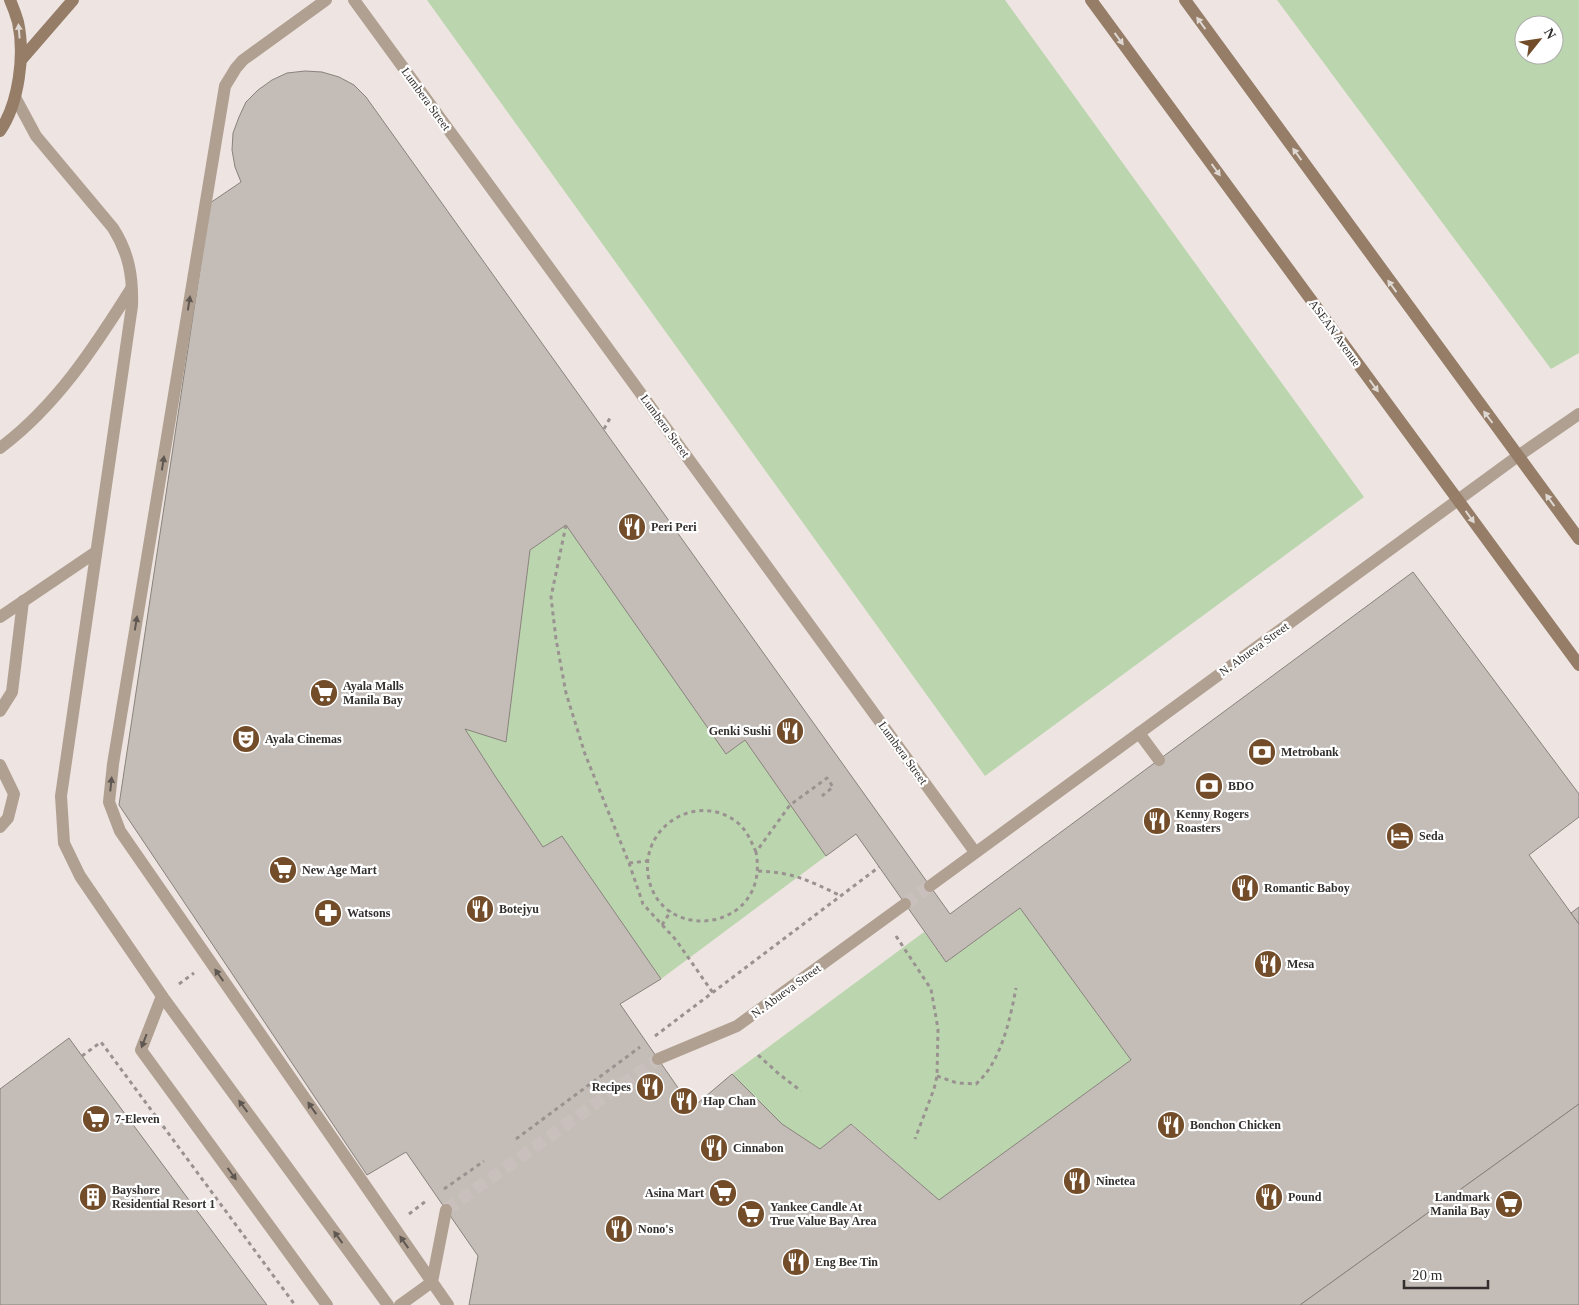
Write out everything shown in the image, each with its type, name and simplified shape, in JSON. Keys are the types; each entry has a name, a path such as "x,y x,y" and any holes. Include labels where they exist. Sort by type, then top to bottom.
{"street":[{"path":"0,131 15,97 21,60 18,23 10,0"},
{"path":"21,60 73,0"},
{"path":"326,0 243,60 226,86 113,764 109,802 120,831 448,1304"},
{"name":"Lumbera Street","path":"354,0 975,852"},
{"name":"ASEAN Avenue","path":"1091,0 1579,665"},
{"path":"1185,0 1579,539"},
{"path":"15,97 36,136 113,228 131,268 133,286 132,306 61,796 64,844 80,876 162,996 388,1305"},
{"path":"0,448 23,431 71,380 97,344 133,286"},
{"name":"N. Abueva Street","path":"930,886 1518,456 1579,414"},
{"path":"0,617 96,552"},
{"path":"0,712 12,692 23,601"},
{"path":"1139,733 1159,760"},
{"path":"0,766 14,794 8,818 0,826"},
{"name":"N. Abueva Street","path":"658,1059 737,1026 905,904"},
{"path":"162,996 141,1050 327,1305"},
{"path":"400,1305 432,1282 446,1210"}],"path":[{"path":"604,429 610,418"},
{"path":"566,525 551,597 556,640 566,692 585,754 629,862 643,904 676,940 713,993"},
{"path":"756,852 790,805 827,778 833,787 822,796"},
{"path":"706,810 723,814 737,823 749,836 756,852 758,871 754,888 745,902 733,912 718,919 702,922 686,919 671,911 660,902 652,889 648,876 647,861 651,844 660,830 673,818 689,812 706,810"},
{"path":"629,862 647,861"},
{"path":"650,1040 879,867"},
{"path":"758,871 780,872 804,878 841,896"},
{"path":"662,925 671,911"},
{"path":"884,919 931,990 938,1029 934,1089 914,1139"},
{"path":"162,996 209,961"},
{"path":"936,1076 957,1083 976,1084 986,1076 1005,1036 1012,1013 1016,988"},
{"path":"82,1056 101,1042 295,1305"},
{"path":"516,1139 642,1046"},
{"path":"758,1055 801,1091"}],"green space":[{"path":"427,0 1005,0 1364,497 985,776"},
{"path":"1277,0 1579,0 1579,353 1551,369"},
{"path":"566,525 726,754 745,740 826,856 661,979 562,836 543,847 465,729 506,742 530,550"},
{"path":"1020,908 1131,1060 939,1200 852,1124 820,1149 782,1124 732,1074 924,932 946,962"}],"building":[{"name":"Ayala Malls Manila Bay","path":"322,72 339,77 354,85 366,97 950,914 1413,572 1579,794 1579,817 1529,855 1579,924 1579,1104 1300,1305 469,1305 478,1256 406,1152 367,1175 119,805 210,203 241,182 235,167 232,150 233,133 246,102 272,80 287,73","holes":["566,525 726,754 745,740 826,856 856,834 946,962 1020,908 1131,1060 939,1200 851,1124 820,1149 782,1124 732,1074 692,1108 620,1004 661,979 562,836 543,847 465,729 506,742 530,550"]},
{"path":"1579,907 1579,924 1571,913"},
{"name":"Bayshore Residential Resort 1","path":"69,1038 267,1305 0,1305 0,1089"},
{"name":"Landmark Manila Bay","path":"1579,1104 1579,1305 1300,1305"}],"tunnel":[{"path":"905,904 930,886"},
{"path":"446,1210 658,1059"}],"place":[{"name":"Peri Peri","path":"632,527"},
{"name":"Ayala Malls Manila Bay","path":"324,693"},
{"name":"Genki Sushi","path":"790,731"},
{"name":"Ayala Cinemas","path":"246,739"},
{"name":"Metrobank","path":"1262,752"},
{"name":"BDO","path":"1209,786"},
{"name":"Kenny Rogers Roasters","path":"1157,821"},
{"name":"Seda","path":"1400,836"},
{"name":"New Age Mart","path":"283,870"},
{"name":"Romantic Baboy","path":"1245,888"},
{"name":"Botejyu","path":"480,909"},
{"name":"Watsons","path":"328,913"},
{"name":"Mesa","path":"1268,964"},
{"name":"Recipes","path":"650,1087"},
{"name":"Hap Chan","path":"684,1101"},
{"name":"7-Eleven","path":"96,1119"},
{"name":"Bonchon Chicken","path":"1171,1125"},
{"name":"Cinnabon","path":"714,1148"},
{"name":"Ninetea","path":"1077,1181"},
{"name":"Asina Mart","path":"723,1193"},
{"name":"Bayshore Residential Resort 1","path":"93,1197"},
{"name":"Pound","path":"1269,1197"},
{"name":"Landmark Manila Bay","path":"1509,1204"},
{"name":"Yankee Candle At True Value Bay Area","path":"751,1214"},
{"name":"Nono's","path":"619,1229"},
{"name":"Eng Bee Tin","path":"796,1262"}]}
